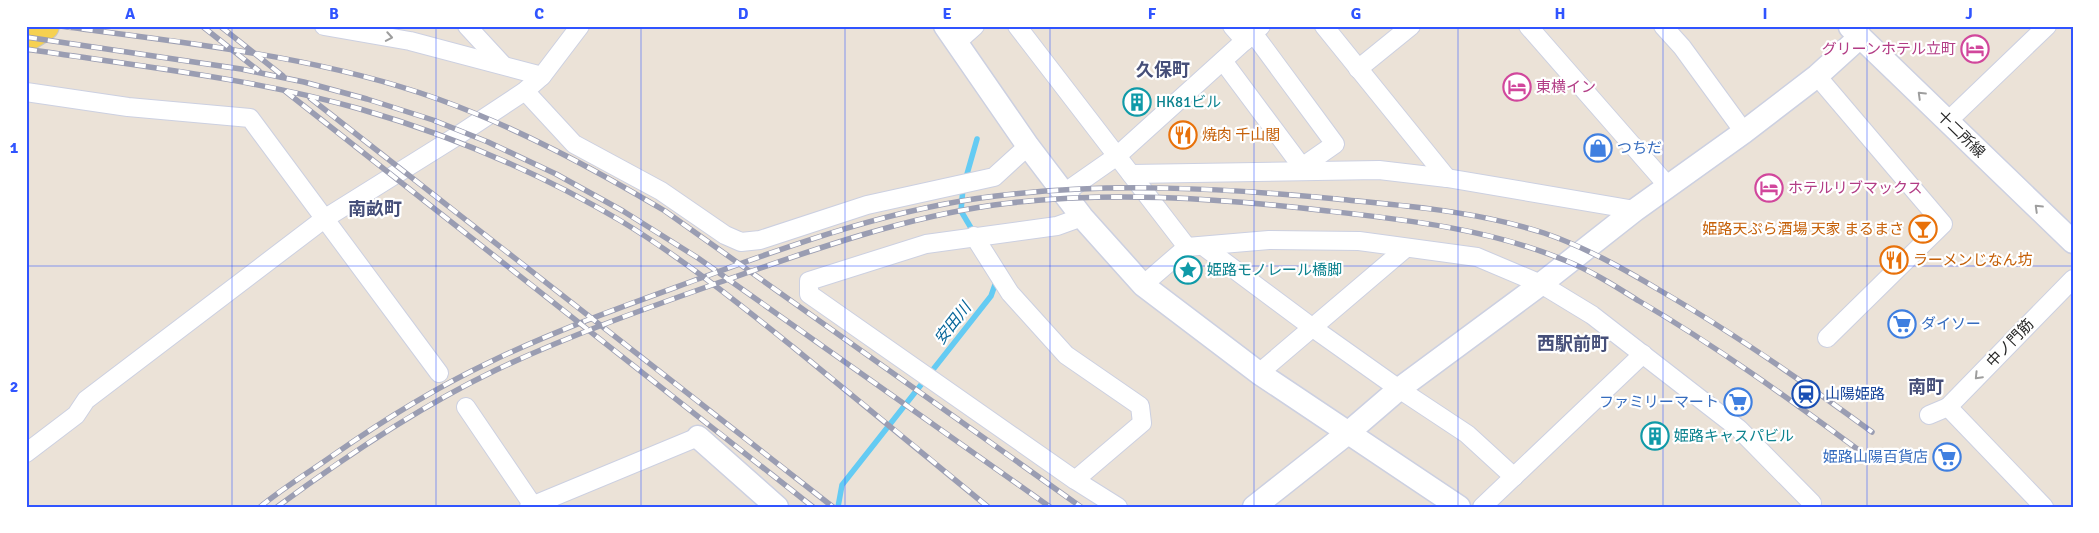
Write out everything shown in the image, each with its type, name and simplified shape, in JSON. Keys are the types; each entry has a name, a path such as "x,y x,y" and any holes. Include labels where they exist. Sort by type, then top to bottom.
{"main road":[{"path":"26,38 45,26"}],"street":[{"path":"324,26 410,41 542,76"},
{"path":"467,26 503,65"},
{"path":"975,26 951,34 1028,146 1082,218 1143,285 1259,373 1459,507"},
{"path":"1017,26 1131,174 1195,246 1399,389 1467,434 1514,477"},
{"path":"1232,26 1253,34 1335,144 1303,169"},
{"path":"1324,26 1447,178"},
{"path":"1358,69 1411,26"},
{"path":"1528,26 1668,186"},
{"path":"1663,26 1682,47 1744,132"},
{"path":"1948,121 2047,26"},
{"path":"26,453 76,415 86,400 324,219 409,167 525,91 542,76 577,27"},
{"path":"1254,507 1349,432 1399,389 1541,284 1635,210 1744,132 1817,76 1854,32"},
{"name":"十二所線","path":"1854,32 2073,242"},
{"path":"1064,193 1117,156 1253,34"},
{"path":"1223,61 1303,169"},
{"path":"1817,76 1943,224 1827,338"},
{"path":"525,91 574,144 661,191 725,235 741,242 760,240 867,205 994,177 1028,146"},
{"path":"26,92 128,107 250,118 439,373"},
{"path":"1131,174 1303,169 1379,170 1447,178 1635,210"},
{"path":"1082,218 1057,226 926,244 809,281 809,294 1075,480 1118,507"},
{"path":"974,236 1010,293 1066,355 1140,406 1142,423 1075,480"},
{"path":"1143,285 1195,246 1269,240 1359,242 1477,256 1541,284 1592,315 1739,429 1812,503"},
{"path":"1259,373 1406,248"},
{"name":"中ノ門筋","path":"1948,407 2073,279"},
{"path":"1482,507 1643,354"},
{"path":"466,407 532,506 698,436 777,507"},
{"path":"1929,415 1948,407 2044,507"}],"waterway":[{"name":"安田川","path":"974,233 961,211 963,188 977,139"},
{"name":"安田川","path":"838,507 842,485 991,296 997,279"}],"railway":[{"path":"60,26 204,45 299,61 346,72 438,99 526,136 610,179 665,211 1081,507"},
{"path":"202,26 259,71"},
{"path":"220,26 283,76"},
{"path":"26,37 241,69 304,82 433,120 488,142 556,174 623,211 698,258 1050,507"},
{"path":"26,49 236,81 319,98 394,119 461,143 527,171 621,221 688,266 793,347 988,507"},
{"path":"285,91 813,507"},
{"path":"310,98 833,507"},
{"path":"260,507 351,443 429,394 469,372 516,350 594,317 773,252 883,218 921,209 996,196 1081,189 1166,188 1252,192 1337,199 1467,214 1544,233 1604,259 1689,307 1769,359 1872,432"},
{"path":"277,507 356,451 411,416 467,384 525,357 611,322 699,289 893,226 994,205 1077,198 1203,199 1328,211 1448,227 1536,249 1593,273 1668,318 1751,373 1860,451"}],"place":[{"name":"グリーンホテル立町","path":"1975,49"},
{"name":"東横イン","path":"1517,87"},
{"name":"HK81ビル","path":"1137,102"},
{"name":"焼肉 千山閣","path":"1183,135"},
{"name":"つちだ","path":"1598,148"},
{"name":"ホテルリブマックス","path":"1769,188"},
{"name":"姫路天ぷら酒場 天家 まるまさ","path":"1923,229"},
{"name":"ラーメンじなん坊","path":"1894,260"},
{"name":"姫路モノレール橋脚","path":"1188,270"},
{"name":"ダイソー","path":"1902,324"},
{"name":"山陽姫路","path":"1806,394"},
{"name":"ファミリーマート","path":"1738,402"},
{"name":"姫路キャスパビル","path":"1655,436"},
{"name":"姫路山陽百貨店","path":"1947,457"}],"district":[{"name":"久保町","path":"1163,70"},
{"name":"南畝町","path":"375,209"},
{"name":"西駅前町","path":"1573,344"},
{"name":"南町","path":"1926,387"}]}
